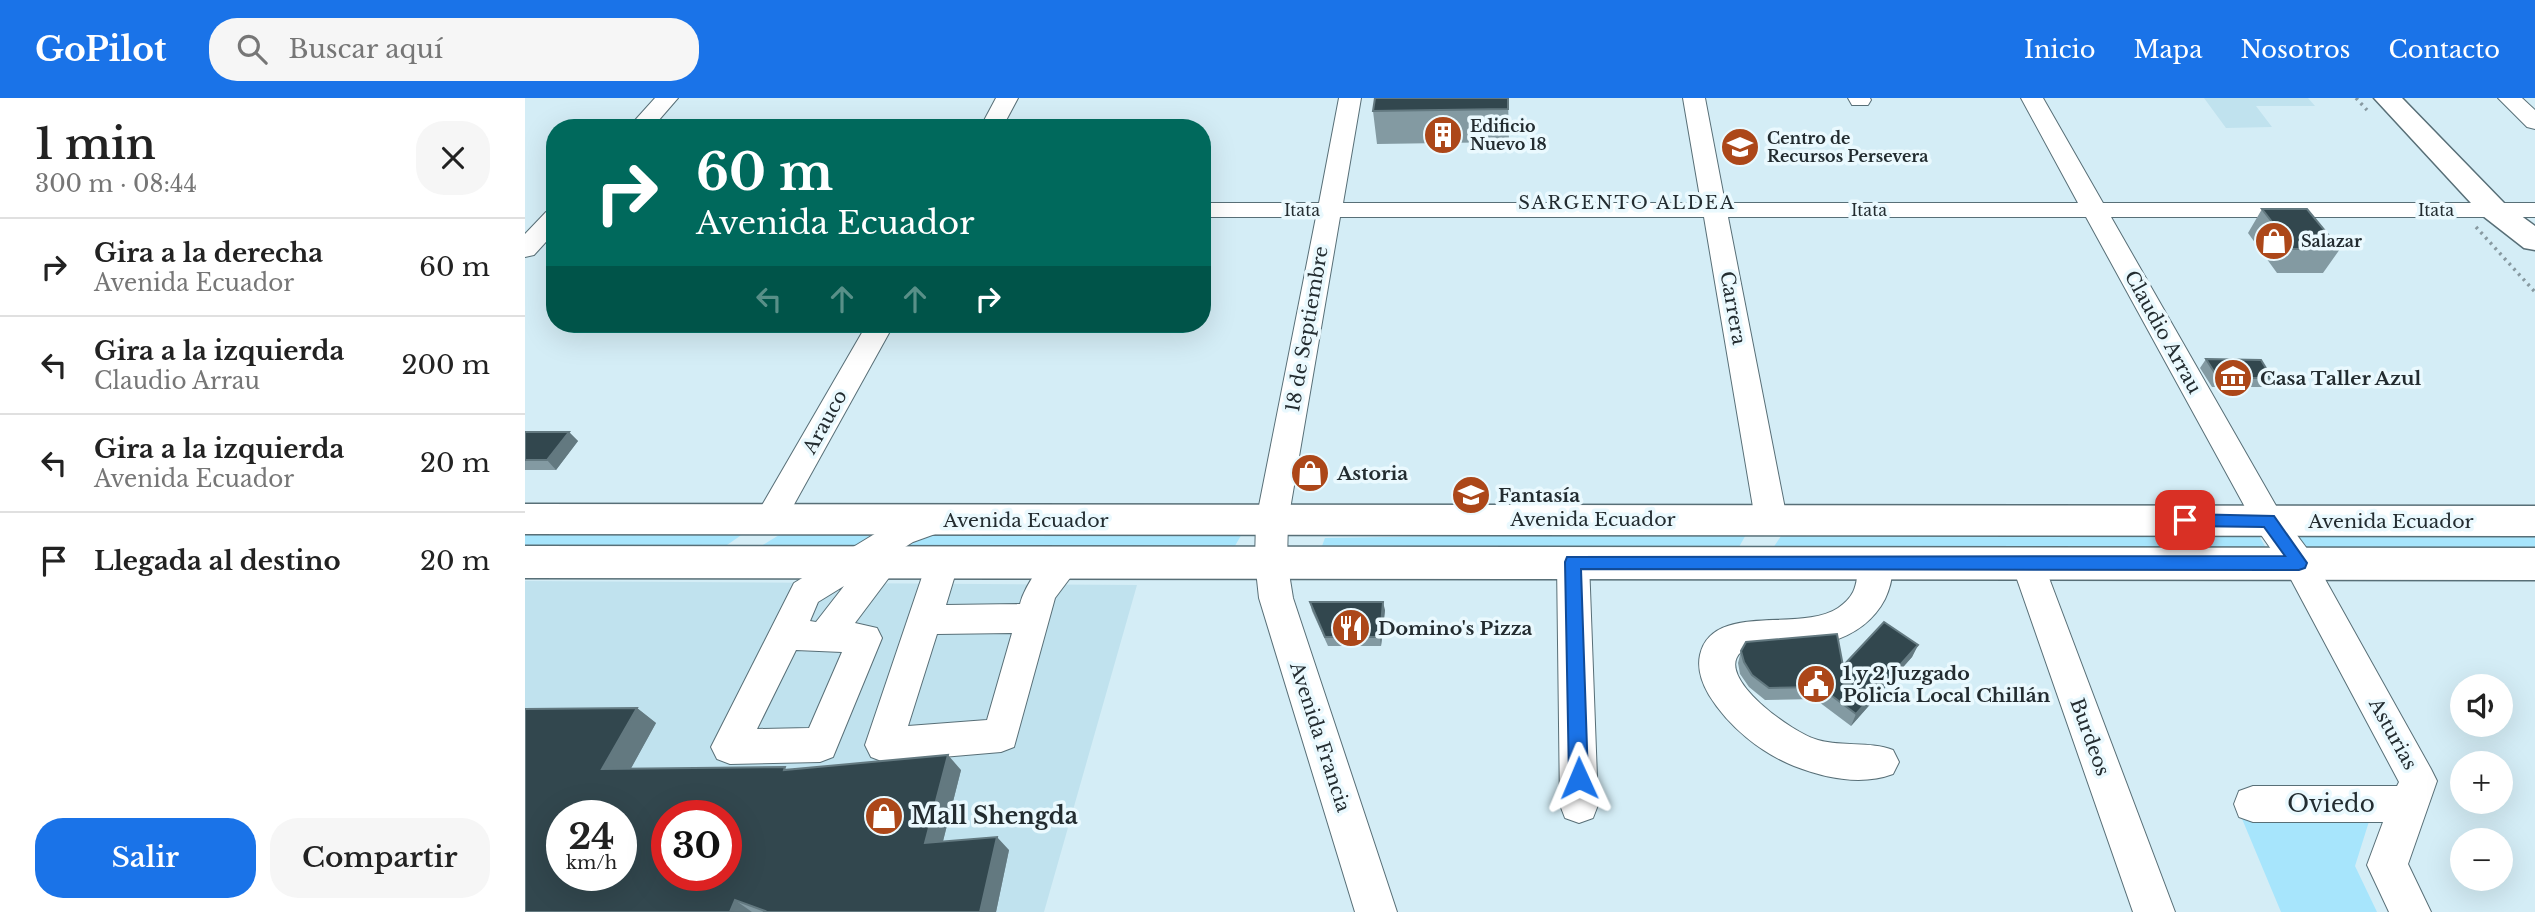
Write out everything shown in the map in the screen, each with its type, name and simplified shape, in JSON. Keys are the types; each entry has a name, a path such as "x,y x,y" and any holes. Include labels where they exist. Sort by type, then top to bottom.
{"main road":[{"path":"2387,98 2494,210 2535,241"},
{"path":"2494,210 2496,228 2535,270"},
{"name":"Avenida Ecuador","path":"525,519 2535,521"},
{"path":"690,563 746,541 770,519"},
{"path":"1733,562 1758,542 1771,519"},
{"path":"525,562 2535,564"}],"street":[{"path":"647,119 667,98"},
{"path":"996,119 1007,98"},
{"name":"18 de Septiembre","path":"1271,561 1272,521 1350,98"},
{"name":"Carrera","path":"1694,98 1771,519"},
{"name":"Claudio Arrau","path":"2032,98 2268,520 2299,563"},
{"path":"2509,98 2535,122"},
{"name":"Itata","path":"1211,210 2535,210"},
{"path":"526,211 546,211"},
{"path":"525,249 546,227"},
{"name":"Arauco","path":"770,519 875,333"},
{"path":"786,635 865,638 820,745 730,747 806,593 869,562 902,533 943,519"},
{"name":"Avenida Francia","path":"1271,561 1276,598 1376,912"},
{"path":"825,636 869,562"},
{"path":"943,562 884,745 1002,735 1040,592 1066,562"},
{"path":"1573,562 1579,805"},
{"path":"1876,562 1875,590 1870,601 1852,618 1828,628 1733,638 1722,646 1716,664 1725,688 1736,704 1749,719 1783,744 1841,762 1880,762"},
{"name":"Burdeos","path":"2027,562 2154,912"},
{"name":"Asturias","path":"2299,563 2418,781 2387,865 2410,912"},
{"path":"923,620 1033,618"},
{"name":"Oviedo","path":"2253,804 2410,804"}],"shaded area":[{"path":"2204,98 2308,98 2315,106 2256,106 2272,127 2226,128"},
{"path":"750,529 727,545 691,554 525,556 525,530"},
{"path":"2535,529 2535,559 2308,556 2295,533"},
{"path":"1785,530 2257,532 2271,557 1769,554"},
{"path":"1748,531 1739,547 1319,554 1325,538"},
{"path":"784,532 1243,532 1232,551 745,556"},
{"path":"525,581 1137,585 1044,912 525,912"},
{"path":"2240,814 2371,815 2355,866 2377,912 2281,912"}],"building":[{"path":"1375,98 1508,98 1508,109 1373,111"},
{"path":"2262,209 2307,209 2340,249 2293,249"},
{"path":"2206,359 2261,360 2272,378 2218,378"},
{"path":"525,432 569,432 547,460 525,460"},
{"name":"Domino's Pizza","path":"1310,602 1383,602 1380,637 1325,637"},
{"name":"1 y 2 Juzgado Policía Local Chillán","path":"1884,622 1918,645 1856,714 1820,687 1769,688 1752,675 1741,651 1746,642 1837,634 1843,666"},
{"path":"637,708 602,769 785,767 784,770 948,755 925,843 997,837 980,912 764,912 735,900 730,912 525,912 525,709"}],"place":[{"name":"Edificio Nuevo 18","path":"1443,135"},
{"name":"Centro de Recursos Persevera","path":"1740,147"},
{"name":"Salazar","path":"2274,241"},
{"name":"Casa Taller Azul","path":"2233,378"},
{"name":"Astoria","path":"1310,473"},
{"name":"Fantasía","path":"1471,495"},
{"name":"Domino's Pizza","path":"1351,628"},
{"name":"1 y 2 Juzgado Policía Local Chillán","path":"1816,684"},
{"name":"Mall Shengda","path":"884,816"}],"district":[{"name":"SARGENTO ALDEA","path":"1627,203"}],"route":[{"path":"1579,778 1573,562 2299,563 2268,520 2185,520"}]}
